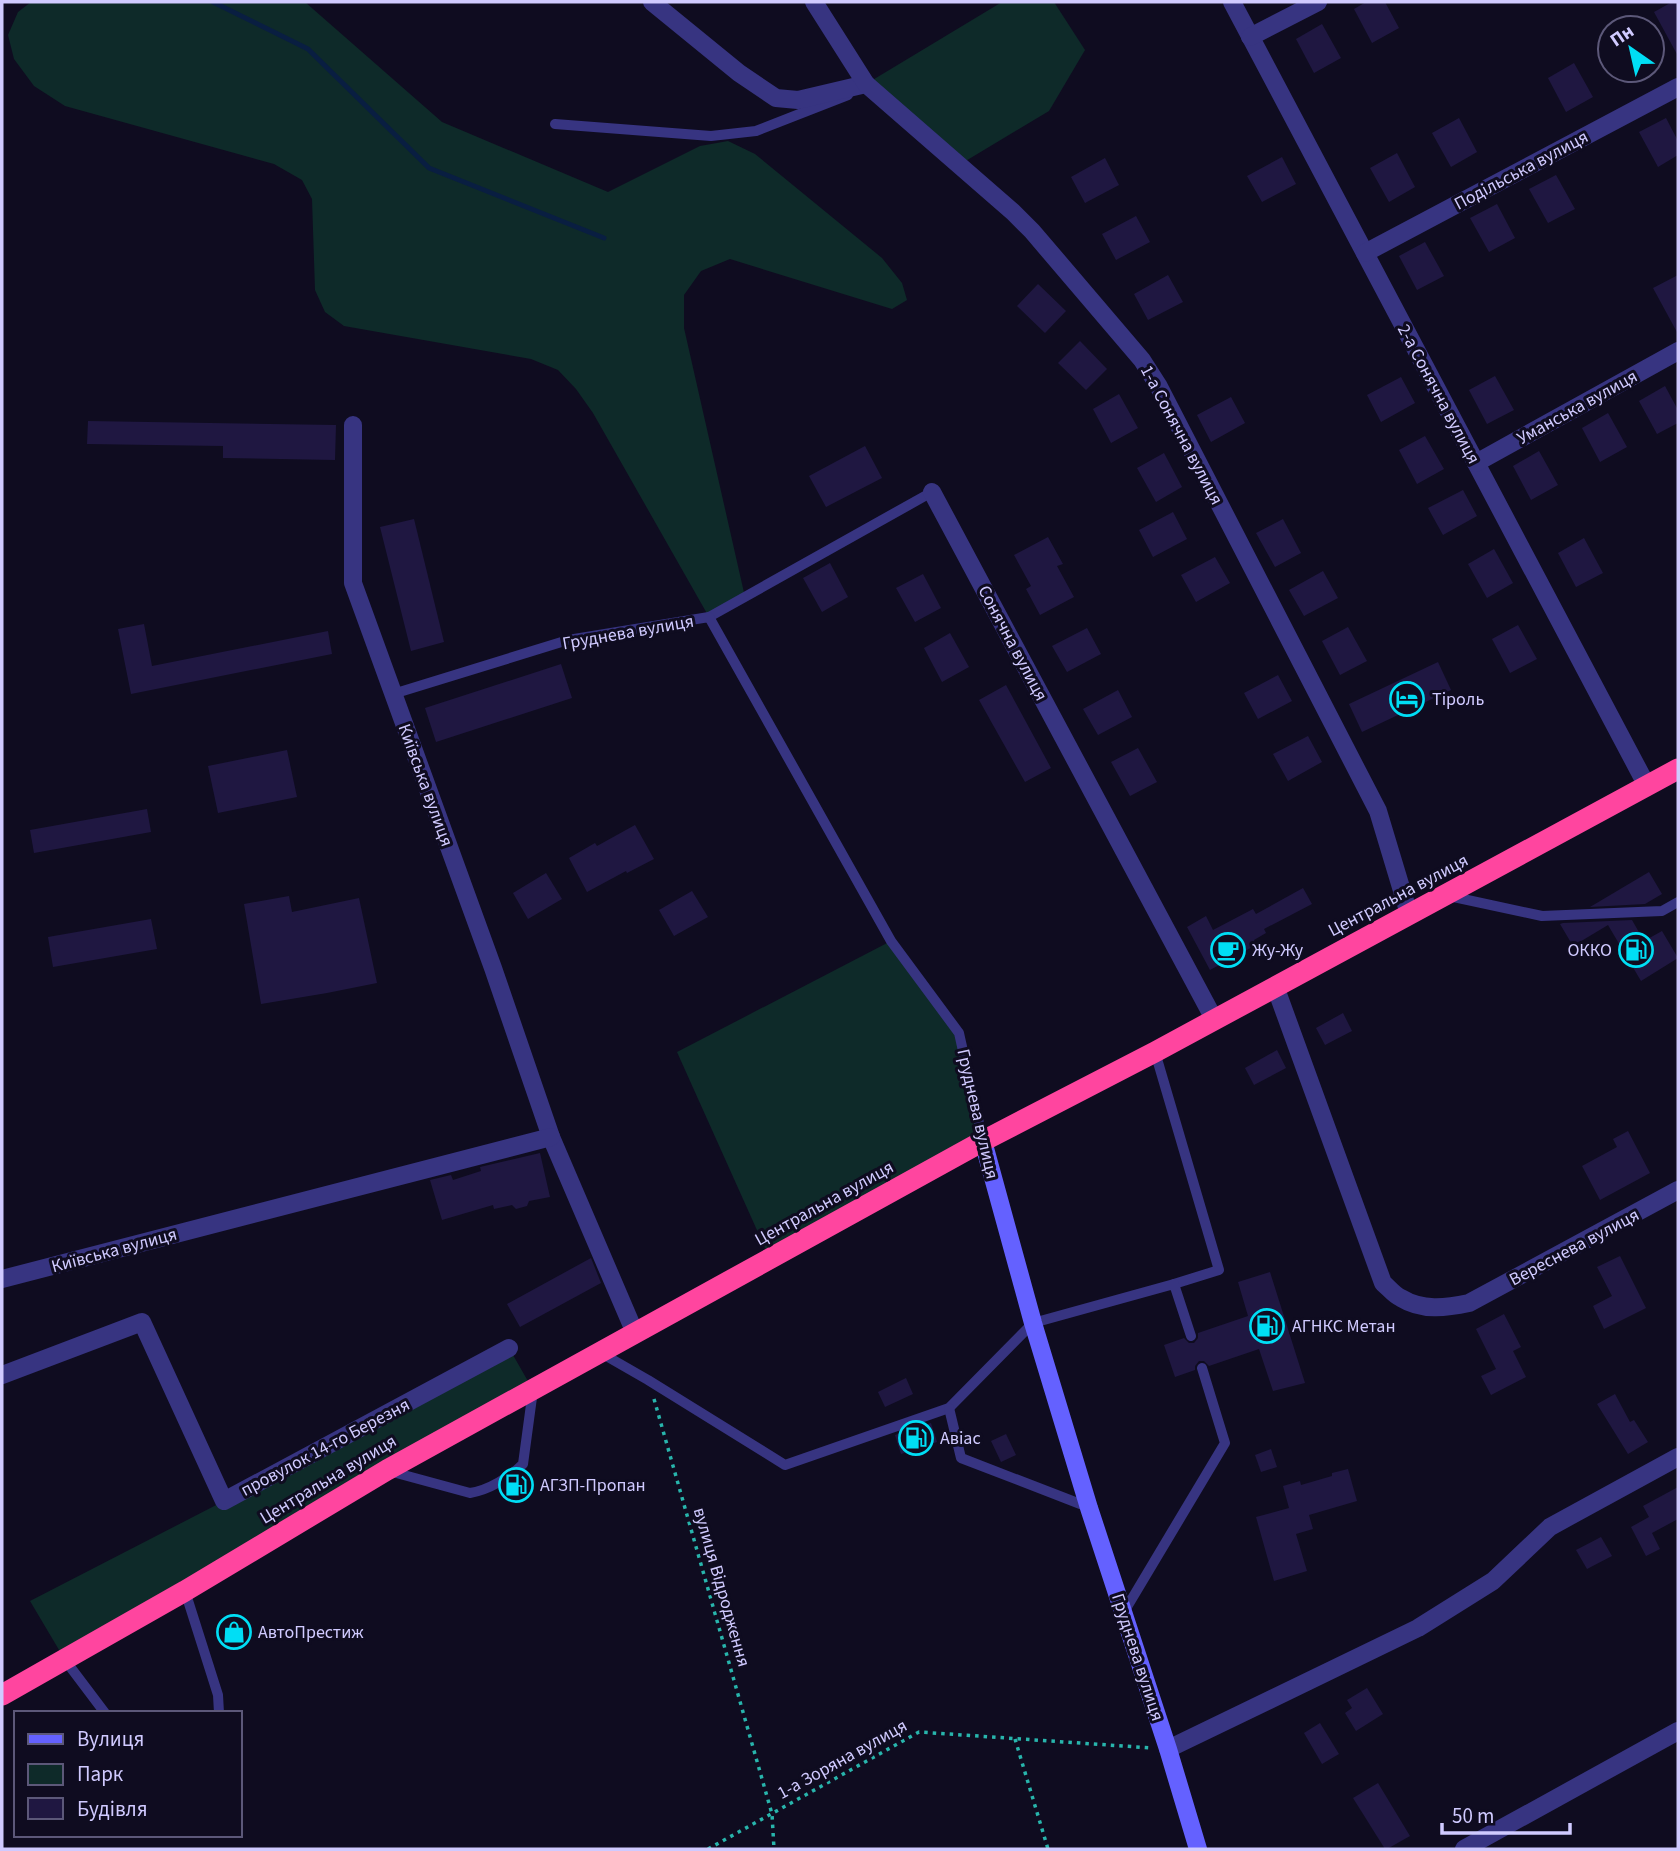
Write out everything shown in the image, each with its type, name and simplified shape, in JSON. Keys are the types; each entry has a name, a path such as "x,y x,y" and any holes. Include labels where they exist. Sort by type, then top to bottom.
{"highway":[{"name":"Центральна вулиця","path":"2,1695 185,1591 387,1470 983,1141 1155,1052 1678,769"}],"street":[{"path":"652,2 739,73 776,98 798,100 866,84"},
{"name":"1-а Сонячна вулиця","path":"814,2 866,84 1032,231 1143,360 1158,384 1378,811 1409,914"},
{"name":"2-а Сонячна вулиця","path":"1232,2 1647,786"},
{"path":"1250,37 1318,2"},
{"name":"Подільська вулиця","path":"1365,253 1678,87"},
{"name":"Уманська вулиця","path":"1476,463 1678,351"},
{"name":"Київська вулиця","path":"354,425 353,583 493,968 551,1137 635,1333"},
{"name":"Сонячна вулиця","path":"932,492 1214,1019"},
{"name":"Вереснева вулиця","path":"1275,986 1383,1283 1399,1298 1420,1306 1444,1308 1469,1303 1678,1190"},
{"name":"Київська вулиця","path":"2,1279 551,1137"},
{"name":"Груднева вулиця","path":"983,1141 1032,1324 1198,1849"},
{"name":"провулок 14-го Березня","path":"2,1375 142,1322 224,1501 509,1348"},
{"path":"1168,1749 1418,1628 1493,1581 1550,1527 1678,1457"},
{"path":"1464,1849 1678,1731"}],"lane":[{"path":"555,124 711,136 756,131 857,92 866,84"},
{"name":"Сонячна вулиця","path":"709,617 932,492"},
{"name":"Груднева вулиця","path":"393,694 568,640 709,617 891,941 959,1033 983,1141"},
{"path":"1445,895 1542,916 1662,911 1678,902"},
{"path":"601,1352 785,1465 949,1408 1032,1324 1219,1270 1155,1052"},
{"path":"1174,1284 1191,1336"},
{"path":"1123,1612 1226,1443 1202,1368"},
{"path":"387,1470 470,1493 481,1491 516,1471 523,1464 533,1390"},
{"path":"949,1408 961,1458 1089,1508"},
{"path":"185,1591 218,1695 219,1711"},
{"path":"65,1660 103,1711"}],"path":[{"name":"вулиця Відродження","path":"648,1380 772,1814 774,1849"},
{"name":"1-а Зоряна вулиця","path":"708,1849 919,1732 1168,1749"},
{"path":"1015,1739 1048,1849"}],"green space":[{"path":"31,2 305,2 442,122 608,192 700,146 728,141 755,154 882,258 902,283 907,300 892,309 730,259 701,271 684,295 684,328 745,597 709,617 593,413 558,370 531,359 344,326 325,312 315,290 312,199 302,180 274,164 65,106 34,86 14,59 8,35 18,12"},
{"path":"1002,2 1054,2 1085,50 1049,111 959,165 866,84"},
{"path":"891,941 959,1033 983,1141 770,1259 677,1052"},
{"path":"509,1348 533,1390 65,1660 30,1601 224,1501"}],"building":[{"path":"1366,2 1385,2 1399,28 1372,43 1354,9"},
{"path":"1672,2 1678,2 1678,56 1666,34 1666,14 1654,12"},
{"path":"1322,24 1341,58 1314,73 1296,39"},
{"path":"1574,63 1593,97 1566,112 1548,78"},
{"path":"1459,118 1477,152 1451,167 1432,133"},
{"path":"1666,118 1678,141 1678,155 1658,167 1639,132"},
{"path":"1397,153 1415,187 1389,202 1370,168"},
{"path":"1282,157 1296,184 1262,202 1247,176"},
{"path":"1105,158 1119,185 1085,203 1071,177"},
{"path":"1556,175 1575,209 1548,223 1529,189"},
{"path":"1497,204 1515,238 1489,252 1470,218"},
{"path":"1136,216 1150,242 1116,260 1102,234"},
{"path":"1425,242 1444,276 1417,290 1399,256"},
{"path":"1168,275 1183,302 1148,320 1134,294"},
{"path":"1678,275 1678,334 1653,288"},
{"path":"1038,284 1066,311 1045,333 1017,306"},
{"path":"1080,341 1107,369 1086,390 1058,363"},
{"path":"1495,376 1514,410 1487,424 1469,390"},
{"path":"1401,377 1415,403 1381,422 1367,395"},
{"path":"1665,386 1678,410 1678,423 1657,434 1639,401"},
{"path":"1119,394 1138,428 1111,443 1093,409"},
{"path":"1231,397 1245,423 1211,442 1197,415"},
{"path":"1608,413 1627,447 1600,462 1582,428"},
{"path":"88,421 336,425 335,460 223,458 223,446 87,444"},
{"path":"1425,436 1444,469 1417,484 1399,450"},
{"path":"865,446 882,478 826,507 809,476"},
{"path":"1539,451 1558,485 1531,500 1513,466"},
{"path":"1164,453 1182,487 1156,502 1137,468"},
{"path":"1463,490 1477,516 1443,535 1428,508"},
{"path":"1173,512 1187,539 1153,557 1139,530"},
{"path":"414,519 444,642 411,651 380,527"},
{"path":"1283,519 1301,553 1275,567 1256,533"},
{"path":"1048,537 1063,564 1057,566 1074,597 1040,615 1026,589 1031,586 1014,555"},
{"path":"1584,538 1603,573 1576,587 1558,553"},
{"path":"1494,549 1513,583 1487,598 1468,564"},
{"path":"1215,557 1230,583 1196,602 1181,575"},
{"path":"830,563 848,597 822,612 803,578"},
{"path":"1323,571 1338,598 1304,616 1289,590"},
{"path":"923,574 941,608 915,622 896,588"},
{"path":"144,624 152,666 328,631 332,654 131,694 118,629"},
{"path":"1518,625 1537,659 1510,673 1492,639"},
{"path":"1348,627 1367,661 1340,675 1322,641"},
{"path":"1087,628 1101,654 1067,672 1052,646"},
{"path":"950,633 969,667 942,682 924,648"},
{"path":"1438,662 1451,690 1362,732 1349,704"},
{"path":"561,664 572,698 436,742 425,708"},
{"path":"1278,675 1292,701 1258,719 1244,693"},
{"path":"1006,685 1051,768 1025,782 979,700"},
{"path":"1118,690 1132,717 1098,735 1083,709"},
{"path":"1308,736 1322,762 1288,781 1273,754"},
{"path":"1138,748 1157,782 1130,796 1111,762"},
{"path":"287,750 297,797 218,813 208,766"},
{"path":"147,809 151,832 34,853 30,830"},
{"path":"635,825 654,859 587,892 569,858"},
{"path":"1649,872 1662,894 1645,904 1590,907"},
{"path":"546,873 562,899 528,919 513,893"},
{"path":"1303,888 1312,904 1264,929 1266,933 1254,940 1256,945 1210,970 1187,927 1206,916 1213,930 1253,909 1256,914"},
{"path":"692,891 708,917 674,936 659,910"},
{"path":"289,896 292,912 359,898 377,983 261,1004 244,904"},
{"path":"151,919 157,949 53,967 48,937"},
{"path":"1632,920 1644,941 1662,931 1678,958 1641,981 1608,925 1573,946 1560,924 1563,923"},
{"path":"1343,1013 1352,1031 1325,1045 1316,1028"},
{"path":"1277,1050 1286,1068 1254,1085 1245,1068"},
{"path":"1628,1131 1650,1173 1600,1200 1582,1166 1617,1147 1613,1139"},
{"path":"540,1153 550,1197 529,1201 527,1206 516,1209 512,1205 494,1209 493,1205 442,1220 430,1180 451,1175 453,1180 481,1171 480,1167"},
{"path":"1620,1256 1646,1308 1604,1329 1593,1306 1612,1296 1597,1267"},
{"path":"591,1258 601,1283 520,1327 507,1304"},
{"path":"1270,1272 1305,1383 1273,1391 1259,1349 1209,1366 1204,1361 1199,1361 1195,1370 1175,1377 1164,1345 1184,1338 1189,1343 1194,1343 1198,1333 1248,1316 1238,1282"},
{"path":"1504,1314 1521,1347 1513,1351 1526,1377 1491,1395 1481,1376 1496,1369 1476,1329"},
{"path":"906,1378 913,1394 885,1407 878,1392"},
{"path":"1615,1394 1630,1422 1634,1420 1648,1442 1628,1454 1597,1404"},
{"path":"931,1423 937,1442 901,1454 895,1435"},
{"path":"1006,1434 1016,1455 1001,1462 991,1441"},
{"path":"1271,1449 1277,1467 1261,1472 1255,1455"},
{"path":"1348,1469 1357,1501 1309,1515 1313,1529 1296,1534 1307,1571 1274,1581 1256,1517 1289,1508 1283,1486 1300,1481 1301,1485"},
{"path":"1678,1487 1678,1519 1652,1533 1660,1549 1646,1556 1631,1527 1649,1517 1643,1506"},
{"path":"1601,1537 1612,1556 1587,1569 1576,1550"},
{"path":"242,1618 250,1632 227,1645 219,1632"},
{"path":"1367,1688 1383,1714 1356,1731 1345,1713 1352,1708 1347,1700"},
{"path":"1320,1723 1339,1754 1322,1764 1304,1733"},
{"path":"1378,1783 1410,1836 1387,1849 1353,1798"}],"waterway":[{"path":"213,2 308,49 429,168 604,238"}],"place":[{"name":"Тіроль","path":"1407,699"},
{"name":"Жу-Жу","path":"1228,950"},
{"name":"ОККО","path":"1636,950"},
{"name":"АГНКС Метан","path":"1267,1326"},
{"name":"Авіас","path":"916,1438"},
{"name":"АГЗП-Пропан","path":"516,1485"},
{"name":"АвтоПрестиж","path":"234,1632"}]}
